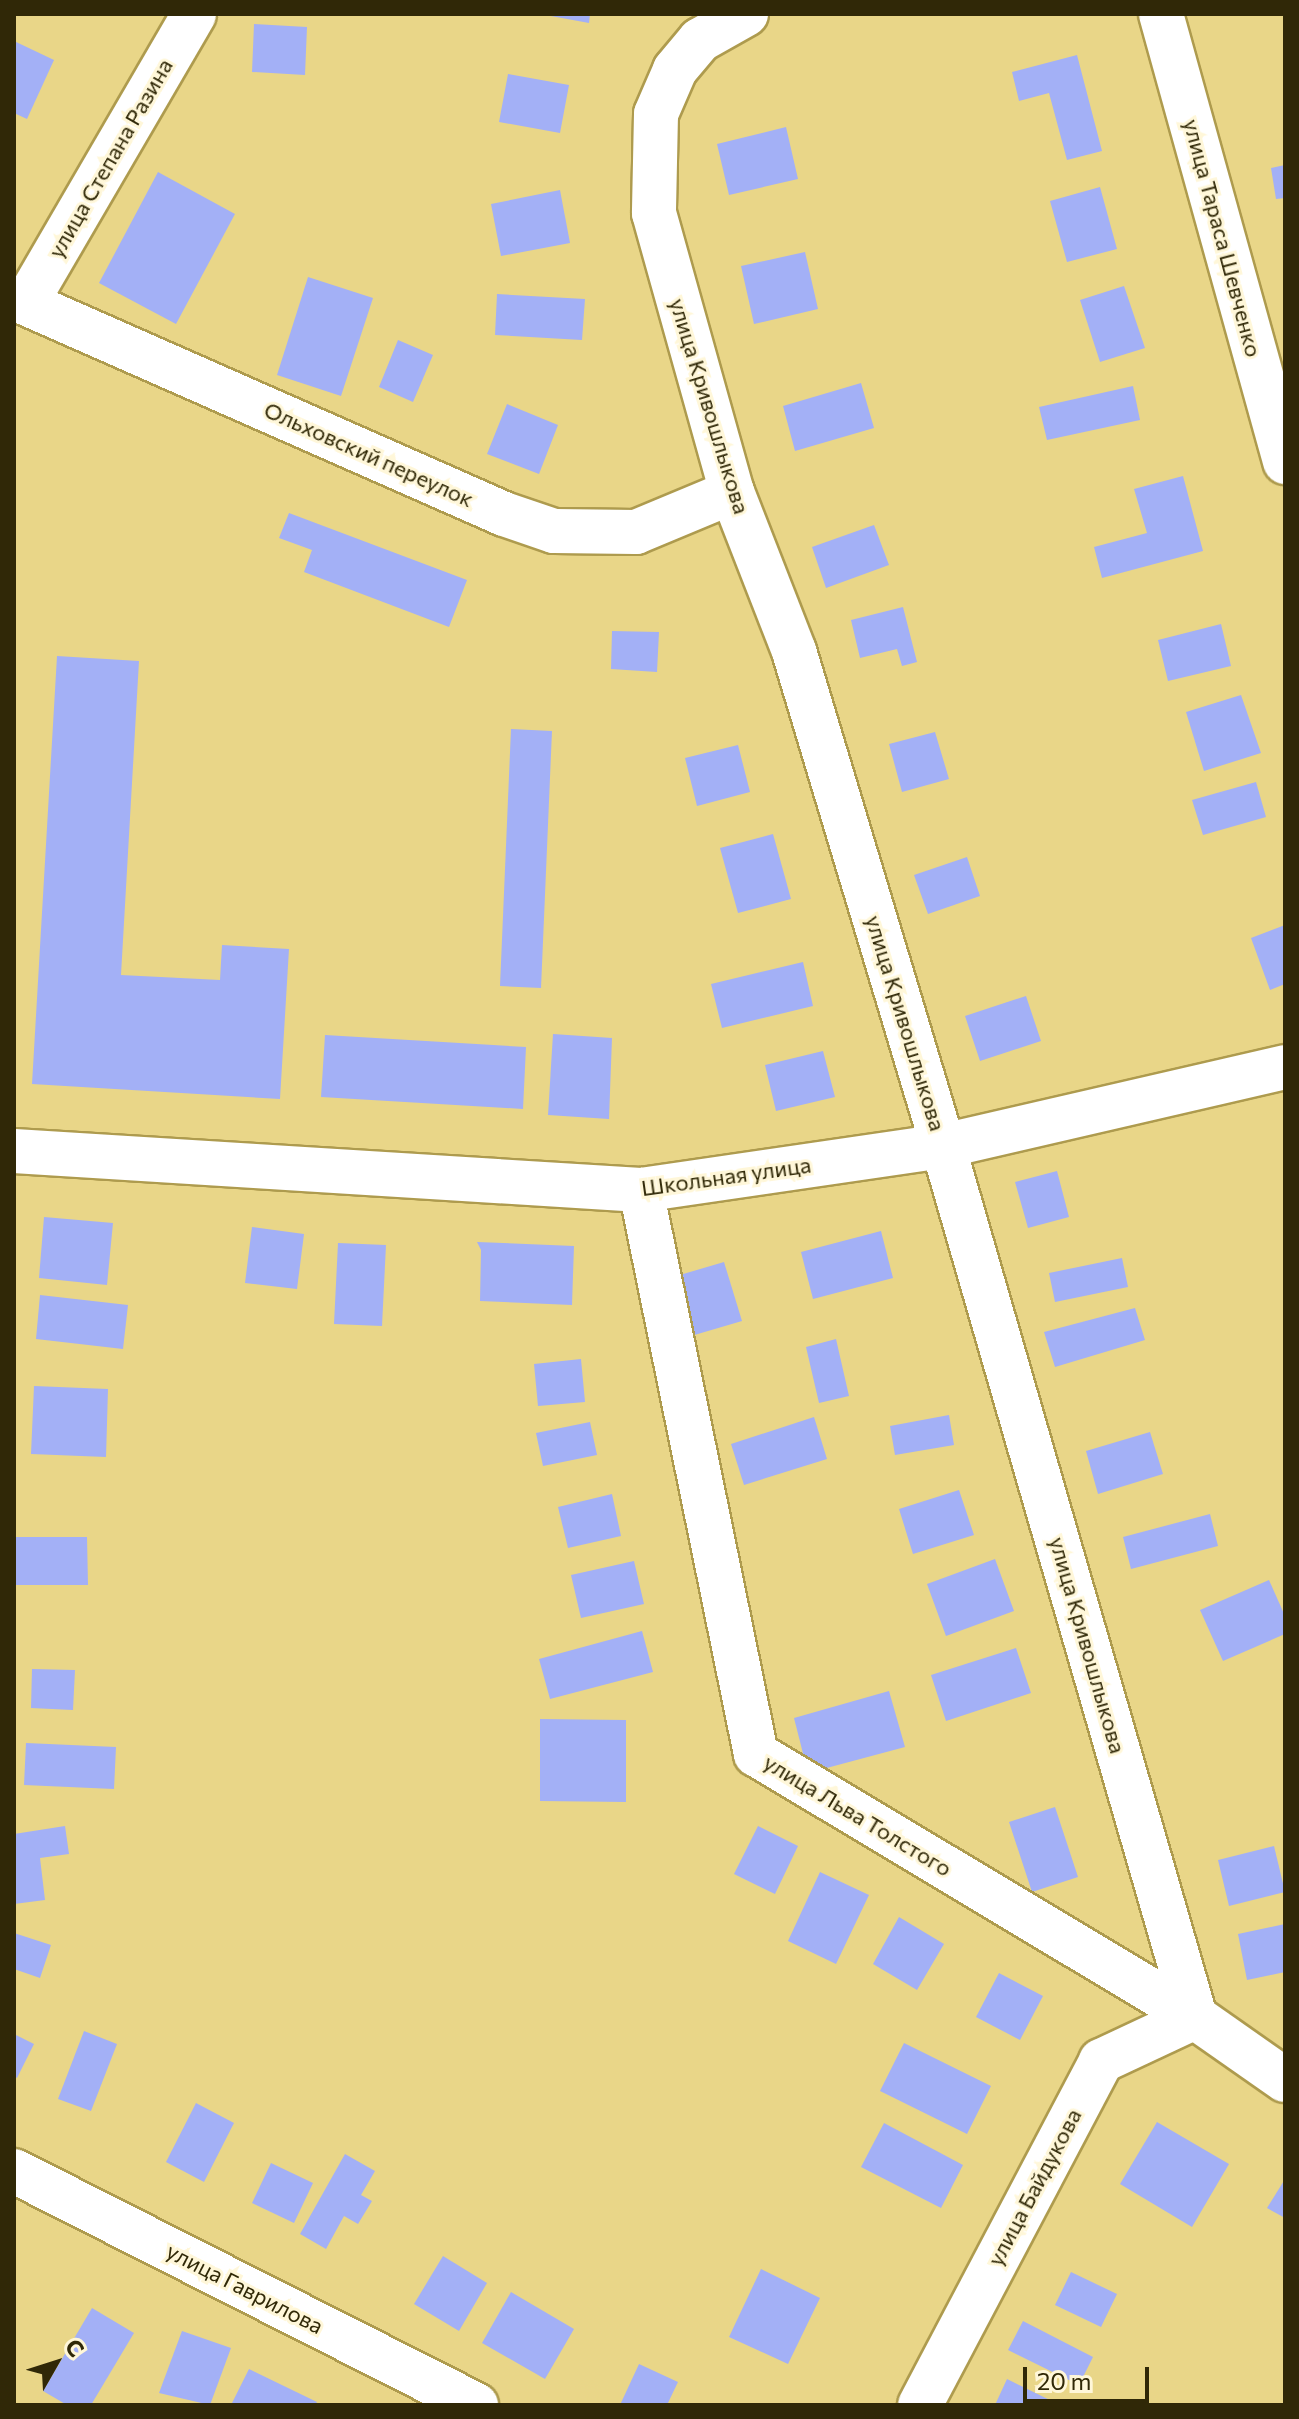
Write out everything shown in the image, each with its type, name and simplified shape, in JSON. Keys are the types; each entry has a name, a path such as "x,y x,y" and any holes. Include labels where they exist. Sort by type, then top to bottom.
{"street":[{"name":"улица Степана Разина","path":"20,300 194,14"},
{"name":"улица Кривошлыкова","path":"746,14 703,27 675,70 656,114 654,213 732,492 794,651 943,1146 1195,2017"},
{"name":"улица Тараса Шевченко","path":"1161,14 1285,462"},
{"name":"Ольховский переулок","path":"20,300 504,514 554,531 636,532 732,492"},
{"name":"Школьная улица","path":"14,1151 641,1190 943,1146 1285,1067"},
{"name":"улица Льва Толстого","path":"641,1190 756,1754 1195,2017 1285,2080"},
{"name":"улица Байдукова","path":"920,2405 1101,2061 1195,2017"},
{"name":"улица Гаврилова","path":"14,2171 476,2405"}],"building":[{"path":"540,14 590,14 589,23"},
{"path":"254,24 307,27 305,75 252,72"},
{"path":"14,41 54,60 27,119 14,113"},
{"path":"1077,55 1102,151 1067,160 1049,93 1019,101 1012,72"},
{"path":"508,74 569,85 560,133 499,122"},
{"path":"786,127 798,179 729,195 717,144"},
{"path":"1285,165 1285,198 1276,199 1271,168"},
{"path":"158,172 235,214 176,324 99,283"},
{"path":"1100,187 1117,249 1067,262 1050,201"},
{"path":"560,190 570,243 501,256 491,204"},
{"path":"805,252 818,309 754,324 741,266"},
{"path":"308,277 373,298 341,396 277,375"},
{"path":"1124,286 1145,348 1100,362 1080,300"},
{"path":"497,294 585,299 582,340 495,335"},
{"path":"398,340 433,355 413,402 379,387"},
{"path":"861,383 874,428 795,451 783,406"},
{"path":"1133,386 1140,420 1047,440 1039,407"},
{"path":"507,404 558,425 539,474 487,454"},
{"path":"1183,476 1203,551 1102,578 1094,547 1147,533 1134,489"},
{"path":"289,513 467,580 449,627 304,572 312,550 279,538"},
{"path":"874,525 889,565 826,588 812,547"},
{"path":"903,607 917,662 902,666 897,649 860,658 851,620"},
{"path":"1221,624 1231,666 1168,681 1158,640"},
{"path":"612,631 659,632 657,672 611,669"},
{"path":"57,656 139,661 121,975 220,980 222,945 289,949 280,1099 32,1084"},
{"path":"1241,695 1261,753 1204,771 1186,712"},
{"path":"511,729 552,731 541,988 500,986"},
{"path":"935,732 949,779 902,792 889,744"},
{"path":"738,745 750,792 697,806 685,758"},
{"path":"1256,782 1266,817 1203,835 1192,800"},
{"path":"773,834 791,899 738,913 720,848"},
{"path":"967,857 980,896 928,914 914,875"},
{"path":"1285,925 1285,984 1270,990 1251,938"},
{"path":"803,962 813,1006 722,1028 711,984"},
{"path":"1026,996 1041,1041 980,1061 965,1016"},
{"path":"553,1034 612,1038 609,1119 548,1115"},
{"path":"325,1035 526,1047 523,1109 321,1097"},
{"path":"823,1051 835,1097 776,1111 765,1065"},
{"path":"1057,1171 1069,1217 1028,1228 1015,1182"},
{"path":"44,1217 113,1223 107,1285 39,1278"},
{"path":"252,1227 304,1234 297,1289 245,1283"},
{"path":"881,1231 893,1278 813,1299 801,1252"},
{"path":"477,1242 574,1246 572,1305 480,1301 481,1250"},
{"path":"338,1243 386,1245 382,1326 334,1324"},
{"path":"1122,1258 1128,1287 1055,1302 1049,1273"},
{"path":"724,1262 742,1321 691,1336 673,1277"},
{"path":"40,1295 128,1305 123,1349 36,1339"},
{"path":"1135,1308 1145,1340 1055,1367 1044,1332"},
{"path":"836,1339 849,1396 819,1403 806,1347"},
{"path":"581,1359 585,1402 538,1406 534,1364"},
{"path":"34,1386 108,1389 106,1457 31,1454"},
{"path":"949,1415 954,1445 895,1455 890,1426"},
{"path":"814,1417 827,1459 744,1485 731,1444"},
{"path":"590,1422 597,1455 543,1466 536,1433"},
{"path":"1150,1432 1163,1474 1098,1494 1086,1451"},
{"path":"959,1490 974,1535 913,1554 899,1509"},
{"path":"612,1494 621,1536 568,1548 558,1507"},
{"path":"1210,1514 1218,1546 1131,1569 1123,1537"},
{"path":"16,1537 87,1537 88,1585 16,1585"},
{"path":"995,1559 1014,1611 946,1636 927,1584"},
{"path":"634,1561 644,1604 581,1618 571,1575"},
{"path":"1269,1580 1285,1616 1285,1634 1223,1661 1200,1610"},
{"path":"642,1631 653,1672 550,1699 539,1659"},
{"path":"1016,1648 1031,1693 946,1721 931,1675"},
{"path":"32,1669 75,1670 73,1710 31,1708"},
{"path":"889,1691 905,1747 808,1773 794,1718"},
{"path":"540,1719 626,1720 626,1802 540,1801"},
{"path":"26,1743 116,1747 114,1789 24,1785"},
{"path":"1055,1807 1078,1877 1032,1892 1009,1822"},
{"path":"65,1826 69,1854 40,1858 45,1900 14,1904 14,1834"},
{"path":"758,1826 798,1846 775,1894 734,1874"},
{"path":"1274,1846 1285,1892 1229,1906 1218,1860"},
{"path":"820,1872 869,1895 836,1964 788,1941"},
{"path":"899,1917 944,1944 917,1990 873,1964"},
{"path":"1285,1924 1285,1972 1247,1980 1238,1934"},
{"path":"14,1933 51,1945 40,1978 14,1969"},
{"path":"999,1973 1043,1996 1020,2040 976,2017"},
{"path":"84,2031 117,2044 91,2111 58,2099"},
{"path":"14,2034 34,2044 17,2078 14,2076"},
{"path":"904,2043 991,2086 967,2134 880,2091"},
{"path":"196,2103 234,2123 204,2182 166,2162"},
{"path":"1157,2122 1229,2164 1192,2227 1120,2184"},
{"path":"884,2123 963,2165 941,2208 861,2167"},
{"path":"345,2154 375,2171 361,2195 372,2201 358,2224 344,2216 326,2249 300,2234"},
{"path":"271,2163 313,2183 294,2223 252,2203"},
{"path":"1285,2179 1285,2218 1267,2208"},
{"path":"443,2256 487,2283 459,2331 414,2304"},
{"path":"761,2269 820,2298 788,2364 729,2337"},
{"path":"1071,2272 1117,2294 1101,2327 1055,2305"},
{"path":"511,2292 574,2329 545,2379 482,2343"},
{"path":"92,2308 134,2333 91,2405 67,2405 43,2391"},
{"path":"1023,2321 1093,2357 1079,2385 1008,2350"},
{"path":"182,2331 231,2348 210,2405 159,2393"},
{"path":"639,2364 678,2382 667,2405 620,2405"},
{"path":"249,2369 317,2402 315,2405 231,2405"},
{"path":"1007,2379 1060,2405 995,2405"}]}
